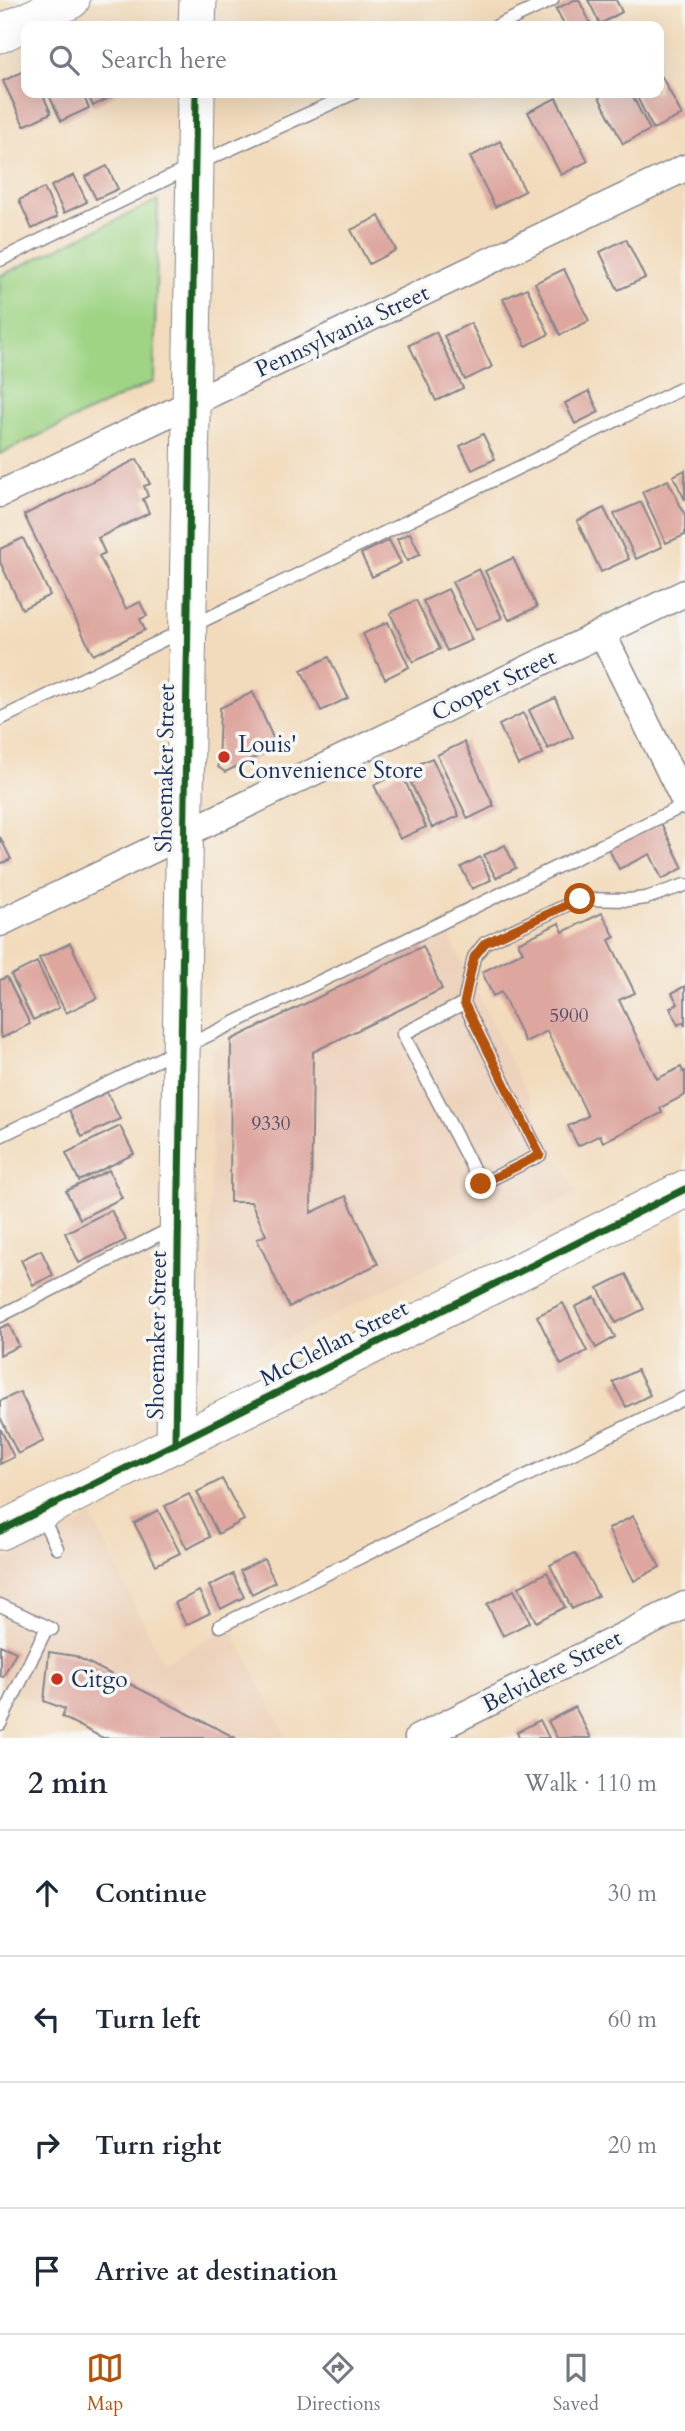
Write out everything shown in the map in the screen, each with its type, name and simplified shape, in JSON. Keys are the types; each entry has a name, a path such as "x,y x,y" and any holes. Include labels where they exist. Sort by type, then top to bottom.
{"street":[{"path":"27,21 71,0"},
{"path":"197,21 198,0"},
{"path":"0,34 21,24"},
{"name":"Shoemaker Street","path":"175,1444 196,98"},
{"name":"Pennsylvania Street","path":"0,494 685,167"},
{"name":"Cooper Street","path":"0,923 685,593"},
{"path":"602,633 685,804"},
{"name":"McClellan Street","path":"0,1531 685,1189"},
{"name":"Belvidere Street","path":"419,1738 685,1605"}],"lane":[{"path":"508,21 552,0"},
{"path":"0,260 195,165 343,98"},
{"path":"0,719 685,387"},
{"path":"0,1136 685,804"},
{"path":"464,1003 403,1034 481,1184 540,1155 464,1003 474,957 485,943 580,899 646,898 685,885"},
{"path":"0,1316 178,1225"},
{"path":"220,1626 685,1398"},
{"path":"39,1511 57,1548"},
{"path":"0,1605 50,1628 0,1724"}],"shaded area":[{"path":"445,928 576,1193 208,1379 212,1049"},
{"path":"92,1517 163,1663 230,1626 287,1738 104,1738 0,1684 0,1562"}],"green space":[{"path":"158,200 154,381 0,454 0,276"}],"building":[{"path":"579,0 590,21 562,21 556,9"},
{"path":"588,0 616,0 622,12 606,21 598,21"},
{"path":"21,72 21,98 44,98 51,113 24,126 3,81"},
{"path":"664,81 682,115 653,129 638,98 664,98"},
{"path":"50,98 84,98 89,108 61,121"},
{"path":"89,98 109,98 93,106"},
{"path":"556,98 588,161 561,175 528,112"},
{"path":"600,98 634,98 650,130 623,144"},
{"path":"500,141 525,191 495,207 470,157"},
{"path":"107,166 118,189 96,199 85,177"},
{"path":"74,175 87,202 64,213 51,186"},
{"path":"44,188 57,217 32,229 19,200"},
{"path":"379,216 396,250 369,264 351,230"},
{"path":"626,239 645,278 618,290 600,252"},
{"path":"564,269 589,321 560,335 535,283"},
{"path":"527,288 549,334 526,346 503,299"},
{"path":"471,323 492,367 465,380 444,336"},
{"path":"436,332 463,388 436,401 409,345"},
{"path":"589,391 599,412 575,424 565,403"},
{"path":"483,434 495,459 472,470 460,446"},
{"path":"137,459 150,484 144,486 148,496 143,499 149,513 98,538 105,553 99,556 126,609 140,602 147,616 140,619 145,630 93,655 24,515"},
{"path":"685,470 685,500 673,476"},
{"path":"668,480 685,515 685,535 666,543 642,492"},
{"path":"641,502 662,547 636,559 614,514"},
{"path":"604,508 629,559 601,572 577,521"},
{"path":"410,533 420,554 407,561 397,539"},
{"path":"23,538 50,595 22,609 0,562 0,549"},
{"path":"389,540 401,563 372,577 361,554"},
{"path":"513,558 537,607 509,620 485,571"},
{"path":"479,569 502,618 476,630 452,582"},
{"path":"448,589 472,640 447,651 423,601"},
{"path":"416,600 440,649 413,662 390,613"},
{"path":"388,622 409,667 385,679 363,634"},
{"path":"329,657 348,698 321,711 301,670"},
{"path":"253,692 277,747 225,772 218,767 220,708"},
{"path":"555,698 573,737 548,749 529,710"},
{"path":"523,713 543,754 518,765 499,725"},
{"path":"464,742 494,806 468,819 437,755"},
{"path":"432,758 459,816 432,828 405,770"},
{"path":"401,772 426,827 400,839 374,785"},
{"path":"661,823 683,868 662,879 650,854 619,869 608,848"},
{"path":"0,837 11,859 0,864"},
{"path":"505,845 516,868 496,878 484,855"},
{"path":"480,857 491,880 472,889 461,867"},
{"path":"602,913 615,937 609,940 635,993 619,1000 657,1079 681,1067 683,1072 685,1071 685,1095 660,1108 662,1113 603,1142 600,1135 578,1146 568,1126 588,1116 547,1031 525,1042 501,992 493,996 482,972 523,952 518,943 559,923 563,932"},
{"path":"70,943 97,998 66,1013 39,958"},
{"path":"423,946 442,989 313,1052 311,1213 346,1196 378,1264 289,1307 257,1239 266,1235 251,1202 230,1202 231,1040"},
{"path":"37,962 59,1008 33,1020 11,975"},
{"path":"7,977 30,1024 2,1038 0,980"},
{"path":"685,986 685,1026 683,1022 678,1025 670,1008 678,1004 672,993"},
{"path":"107,1092 120,1119 82,1137 69,1110"},
{"path":"120,1126 134,1154 79,1181 66,1153"},
{"path":"109,1170 122,1198 80,1219 66,1191"},
{"path":"111,1210 126,1240 79,1263 65,1233"},
{"path":"41,1250 53,1275 33,1285 21,1260"},
{"path":"626,1274 644,1309 616,1323 598,1288"},
{"path":"595,1297 615,1337 596,1348 575,1307"},
{"path":"563,1303 587,1351 561,1365 537,1316"},
{"path":"9,1324 19,1346 0,1355 0,1328"},
{"path":"637,1370 650,1395 626,1407 613,1382"},
{"path":"20,1392 44,1441 18,1454 0,1417 0,1401"},
{"path":"0,1428 14,1457 0,1464"},
{"path":"222,1479 244,1520 218,1534 197,1492"},
{"path":"189,1494 210,1537 187,1549 165,1506"},
{"path":"158,1510 180,1553 156,1565 134,1523"},
{"path":"633,1516 660,1567 634,1581 608,1529"},
{"path":"575,1553 598,1596 572,1609 550,1565"},
{"path":"264,1559 275,1582 252,1594 240,1571"},
{"path":"547,1572 565,1607 536,1622 519,1587"},
{"path":"233,1574 244,1597 221,1609 209,1586"},
{"path":"514,1590 530,1622 503,1636 487,1604"},
{"path":"199,1591 210,1613 186,1625 175,1603"},
{"path":"0,1645 16,1652 3,1677 0,1676"},
{"path":"49,1652 75,1656 236,1738 103,1738 62,1717 65,1709 44,1701"},
{"path":"575,1707 591,1738 557,1738 548,1721"},
{"path":"540,1720 549,1738 519,1738 517,1732"}],"cycle path":[{"path":"175,1444 196,98"},
{"path":"0,1531 685,1189"}],"place":[{"name":"Louis' Convenience Store","path":"224,757"},
{"name":"Citgo","path":"57,1679"}],"route":[{"path":"481,1184 540,1155 464,1003 474,957 485,943 580,899"}]}
